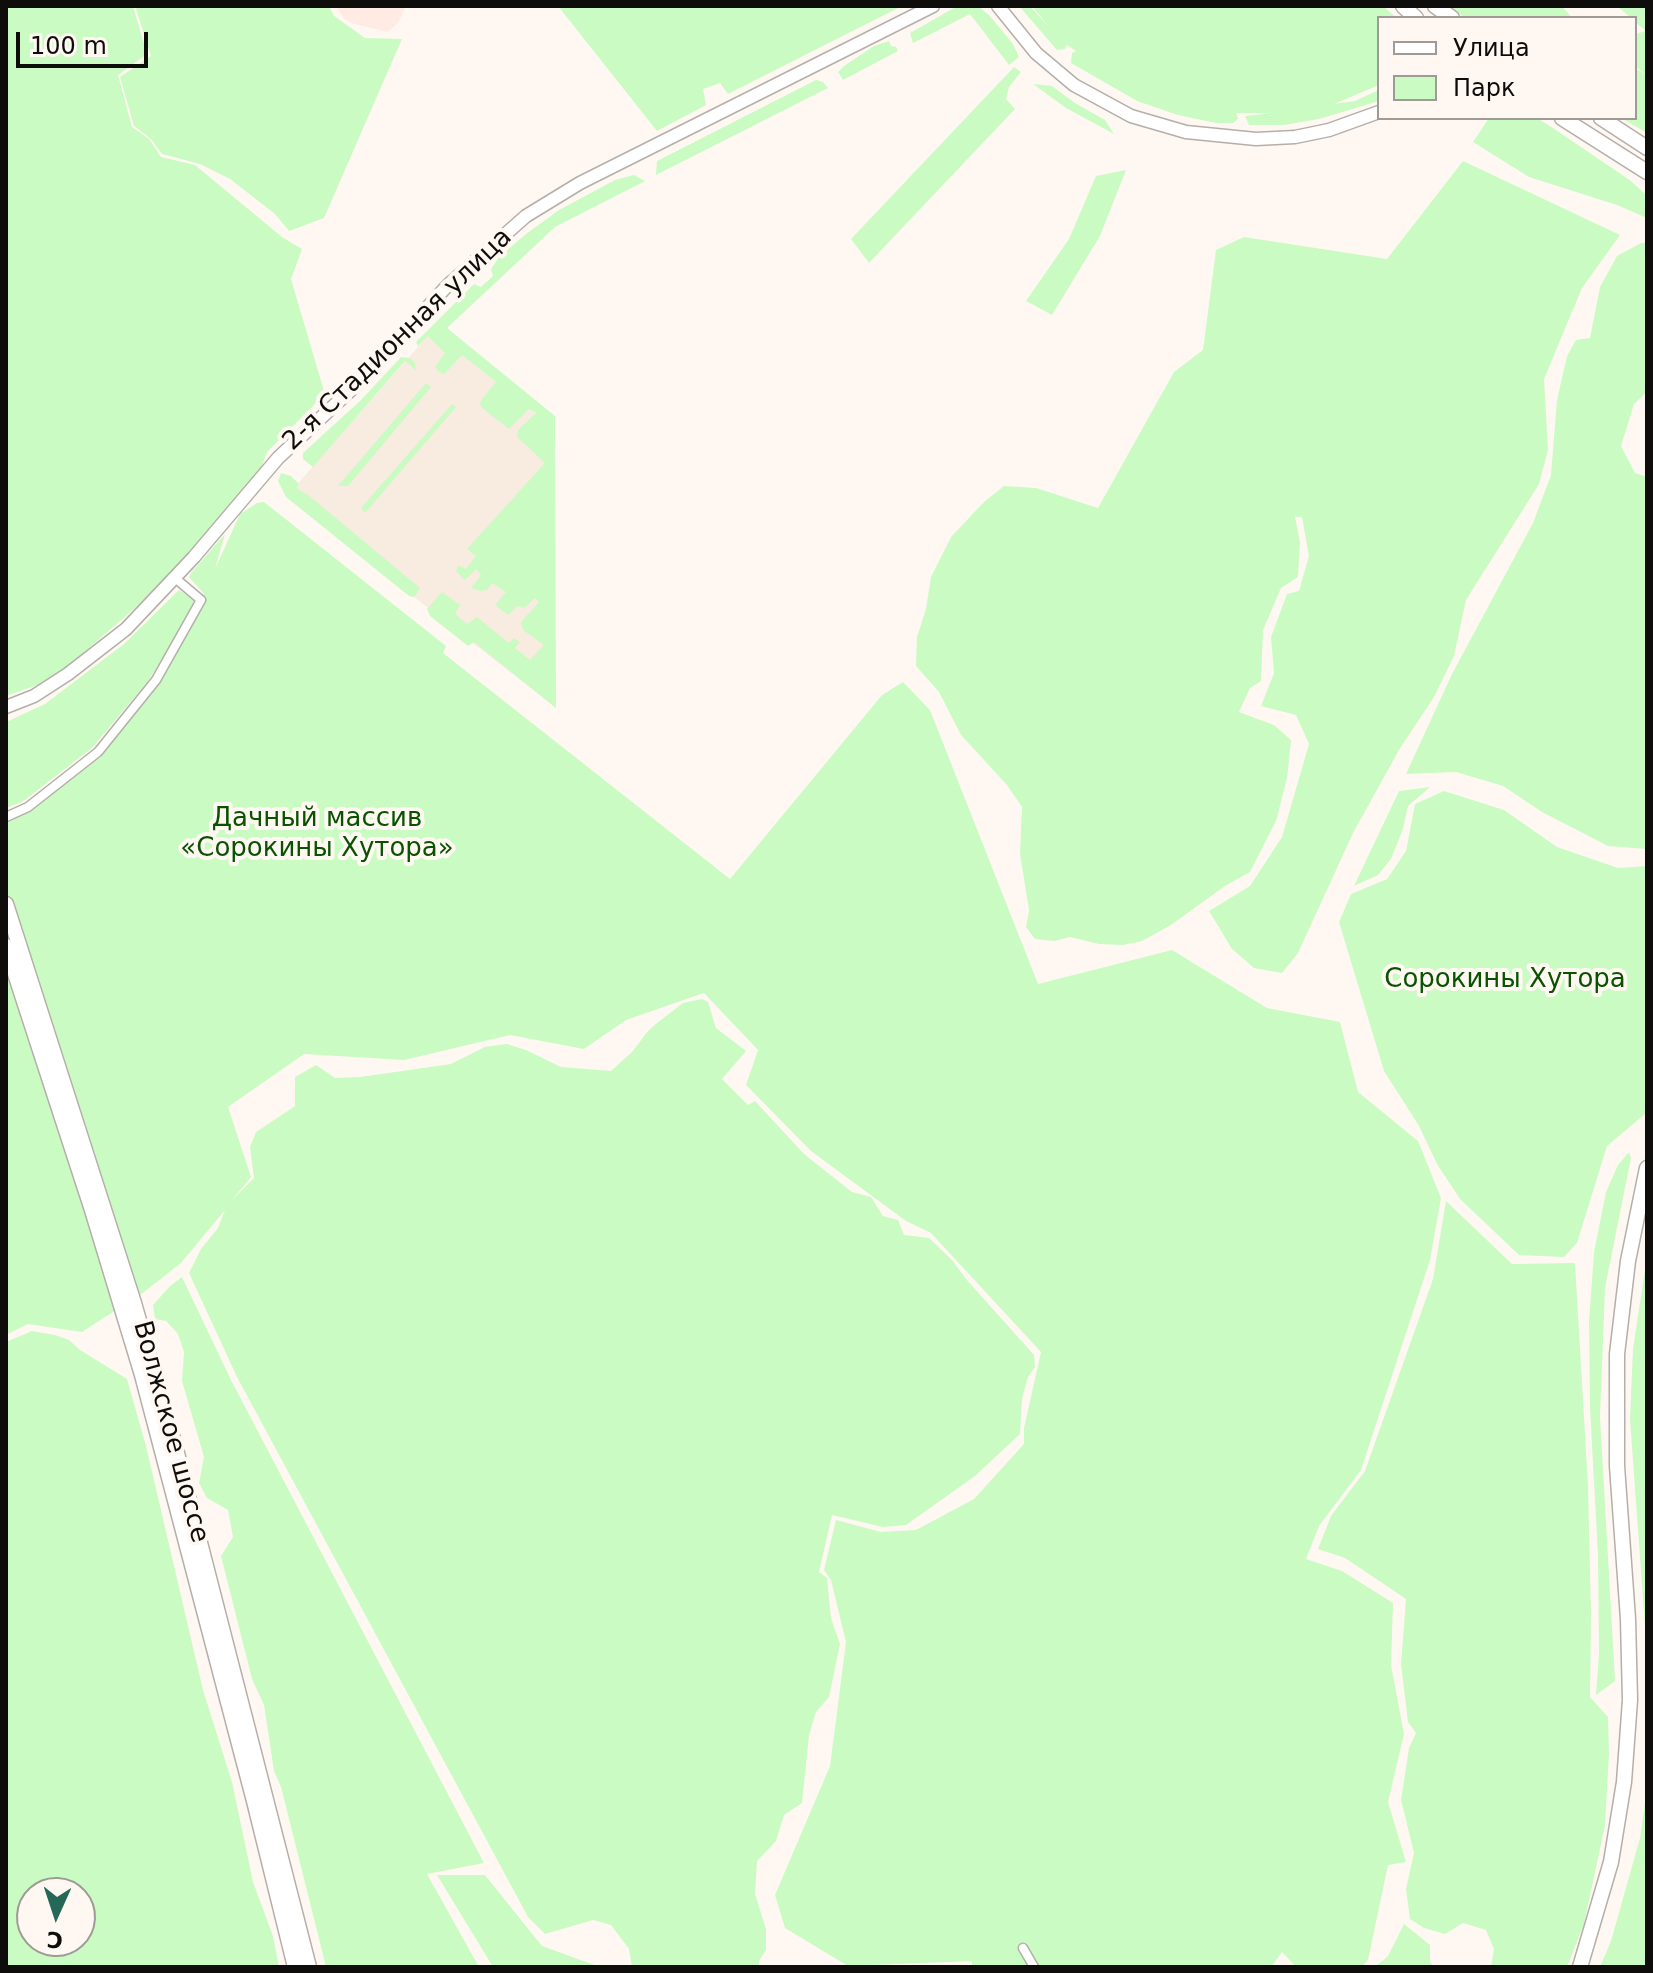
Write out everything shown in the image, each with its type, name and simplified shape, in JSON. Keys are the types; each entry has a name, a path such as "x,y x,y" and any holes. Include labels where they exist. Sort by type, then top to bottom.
{"main road":[{"name":"2-я Стадионная улица","path":"6,707 34,696 108,645 175,578 278,458 355,386 448,285 526,216 580,183 933,6"},
{"path":"998,6 1036,53 1074,85 1131,116 1186,132 1256,139 1295,137 1329,130 1377,113"},
{"path":"1565,120 1647,172"},
{"path":"1604,120 1647,148"},
{"name":"Волжское шоссе","path":"6,904 139,1318 177,1453 260,1802 295,1967"},
{"name":"Волжское шоссе","path":"6,946 139,1363 260,1802 309,1967"},
{"path":"1580,1967 1611,1862 1624,1782 1630,1686 1617,1466 1617,1354 1628,1261 1647,1168"}],"street":[{"path":"6,817 28,807 98,752 156,680 201,600 175,578"},
{"path":"1023,1948 1034,1967"}],"shaded area":[{"path":"336,6 406,6 398,23 388,32 344,19"},
{"path":"432,331 550,425 556,708 286,497"}],"green space":[{"path":"6,6 133,6 147,54 118,75 132,127 149,139 161,157 195,165 282,237 302,249 291,279 324,391 267,452 255,485 194,557 52,680 6,696"},
{"path":"135,6 329,6 334,16 365,38 402,39 324,218 289,231 275,214 230,179 200,164 162,154 151,139 134,126 120,77 151,56"},
{"path":"558,6 902,6 728,94 720,83 703,89 706,105 657,131"},
{"path":"962,6 978,6 990,16 1013,44 1019,57 1009,65 970,14 913,43 910,33"},
{"path":"1019,6 1030,6 1050,28 1032,6 1383,6 1395,16 1377,16 1377,86 1334,104 1355,101 1377,91 1377,102 1319,119 1284,125 1249,125 1245,116 1272,113 1236,113 1238,119 1233,123 1216,123 1178,115 1137,101 1071,63 1072,53 1076,51 1067,45 1065,49 1057,50"},
{"path":"1449,6 1562,6 1570,16 1462,16"},
{"path":"1617,6 1647,6 1647,133 1624,120 1637,120 1637,69 1646,75 1637,68 1637,33 1646,31 1637,24 1637,16 1629,16"},
{"path":"889,41 898,51 843,80 838,72 844,66 874,46"},
{"path":"1014,67 1021,72 1009,87 1006,99 1015,109 869,263 851,239"},
{"path":"816,80 828,88 656,175 657,161"},
{"path":"1033,84 1052,86 1105,120 1114,134 1066,108"},
{"path":"1488,120 1540,120 1631,181 1647,196 1647,218 1617,205 1529,177 1473,142"},
{"path":"1463,161 1620,235 1582,288 1544,379 1548,450 1539,484 1466,600 1454,656 1434,697 1399,750 1353,833 1298,953 1282,973 1254,968 1232,949 1209,911 1250,886 1282,837 1309,744 1296,715 1261,706 1274,673 1271,637 1287,594 1299,591 1309,556 1302,517 1295,517 1300,542 1298,577 1281,588 1263,630 1261,681 1250,688 1239,712 1274,725 1291,740 1287,778 1276,821 1250,872 1142,941 1123,945 1099,944 1070,937 1054,941 1035,939 1026,927 1029,910 1020,854 1022,807 1007,785 961,735 939,692 916,666 917,637 926,609 931,577 951,537 1004,486 1036,488 1098,508 1174,372 1203,350 1216,250 1244,237 1387,259"},
{"path":"1126,170 1100,236 1052,315 1026,301 1069,239 1096,176"},
{"path":"634,175 645,181 555,227 447,328 555,416 556,708 474,642 468,646 430,616 427,609 442,592 460,605 455,614 467,624 477,617 509,643 514,638 520,642 515,648 530,660 544,645 523,630 521,622 539,602 535,598 524,608 517,606 508,615 495,605 506,592 492,583 487,590 471,588 481,575 476,569 465,580 456,571 458,565 466,569 476,556 467,549 545,463 517,437 518,430 536,413 529,409 509,429 481,407 480,402 496,382 462,355 444,374 439,372 435,367 445,353 428,336 418,346 416,342 474,284 481,287 493,276 491,269 499,257 526,234 559,210 615,180"},
{"path":"1647,243 1647,392 1634,404 1621,446 1635,473 1647,477 1647,849 1608,846 1542,812 1503,786 1456,772 1406,774 1452,674 1533,523 1551,475 1557,400 1567,356 1576,340 1590,338 1600,287 1617,256"},
{"path":"401,357 410,358 416,370 405,361 313,467 303,459 303,453 361,400"},
{"path":"426,383 431,387 348,486 338,486"},
{"path":"452,404 456,407 365,513 361,508"},
{"path":"281,473 291,476 299,484 296,488 420,588 414,597 286,497 278,481"},
{"name":"Дачный массив «Сорокины Хутора»","path":"264,502 446,646 443,653 730,879 882,695 903,682 930,710 1038,984 1172,950 1267,1008 1340,1022 1358,1092 1418,1141 1441,1198 1430,1260 1361,1470 1319,1526 1306,1559 1342,1571 1393,1603 1391,1665 1404,1734 1388,1802 1406,1862 1388,1865 1368,1960 1362,1967 1296,1967 1282,1952 1271,1967 972,1967 972,1961 848,1966 785,1928 775,1895 830,1766 846,1642 831,1580 824,1570 836,1520 881,1532 916,1530 974,1499 1024,1444 1024,1428 1041,1352 931,1233 906,1221 811,1151 746,1085 758,1050 704,993 626,1020 584,1049 510,1035 404,1060 304,1054 228,1107 251,1177 232,1200 254,1178 250,1147 256,1132 295,1106 295,1077 316,1065 335,1078 360,1077 451,1064 485,1047 507,1044 561,1067 611,1071 657,1023 683,1003 702,999 708,1002 716,1028 746,1051 722,1079 748,1105 755,1101 804,1154 852,1192 871,1197 883,1216 898,1220 904,1235 929,1238 952,1260 1034,1355 1035,1367 1028,1377 1022,1399 1020,1434 975,1476 906,1525 883,1527 832,1515 819,1572 827,1578 831,1618 840,1644 829,1697 816,1712 809,1735 802,1803 784,1815 776,1841 757,1861 755,1894 766,1929 766,1950 759,1967 632,1967 629,1949 611,1925 593,1920 545,1934 528,1917 237,1377 189,1273 201,1249 218,1228 225,1210 181,1263 144,1292 82,1332 28,1324 6,1335 6,817 28,807 98,752 156,680 201,600 204,594 189,577 191,573 225,534 215,569 240,514"},
{"path":"179,590 197,603 148,681 92,748 22,802 6,808 6,722 45,704 124,644"},
{"path":"1430,787 1408,806 1391,859 1378,875 1354,886 1399,791"},
{"name":"Сорокины Хутора","path":"1444,791 1504,810 1557,847 1618,868 1647,866 1645,1114 1607,1146 1577,1243 1564,1257 1519,1255 1460,1199 1384,1071 1339,922 1351,894 1387,879 1406,851 1415,804"},
{"path":"1629,1152 1631,1158 1605,1288 1600,1417 1615,1681 1596,1695 1598,1555 1589,1321 1594,1252 1606,1192 1618,1165"},
{"path":"1446,1201 1512,1264 1575,1263 1588,1486 1590,1697 1608,1717 1609,1753 1605,1825 1584,1924 1567,1967 1491,1967 1494,1949 1486,1930 1463,1923 1445,1934 1424,1928 1410,1919 1406,1889 1414,1853 1401,1800 1409,1748 1416,1733 1408,1722 1401,1664 1406,1599 1345,1558 1318,1549 1331,1516 1365,1471 1433,1279"},
{"path":"1647,1256 1647,1654 1630,1419 1633,1349"},
{"path":"182,1277 231,1380 484,1863 427,1874 479,1967 326,1967 281,1787 274,1771 264,1705 252,1679 221,1556 233,1537 228,1510 207,1498 199,1483 204,1457 182,1381 184,1352 178,1334 166,1321 155,1319 153,1305"},
{"path":"32,1331 69,1340 127,1379 146,1446 203,1690 232,1782 253,1882 273,1936 279,1967 6,1967 6,1342"},
{"path":"1647,1788 1647,1967 1600,1967 1611,1941 1640,1838"},
{"path":"437,1875 485,1875 542,1946 600,1967 493,1967"},
{"path":"1404,1924 1430,1945 1430,1962 1434,1967 1375,1967 1388,1956"}]}
